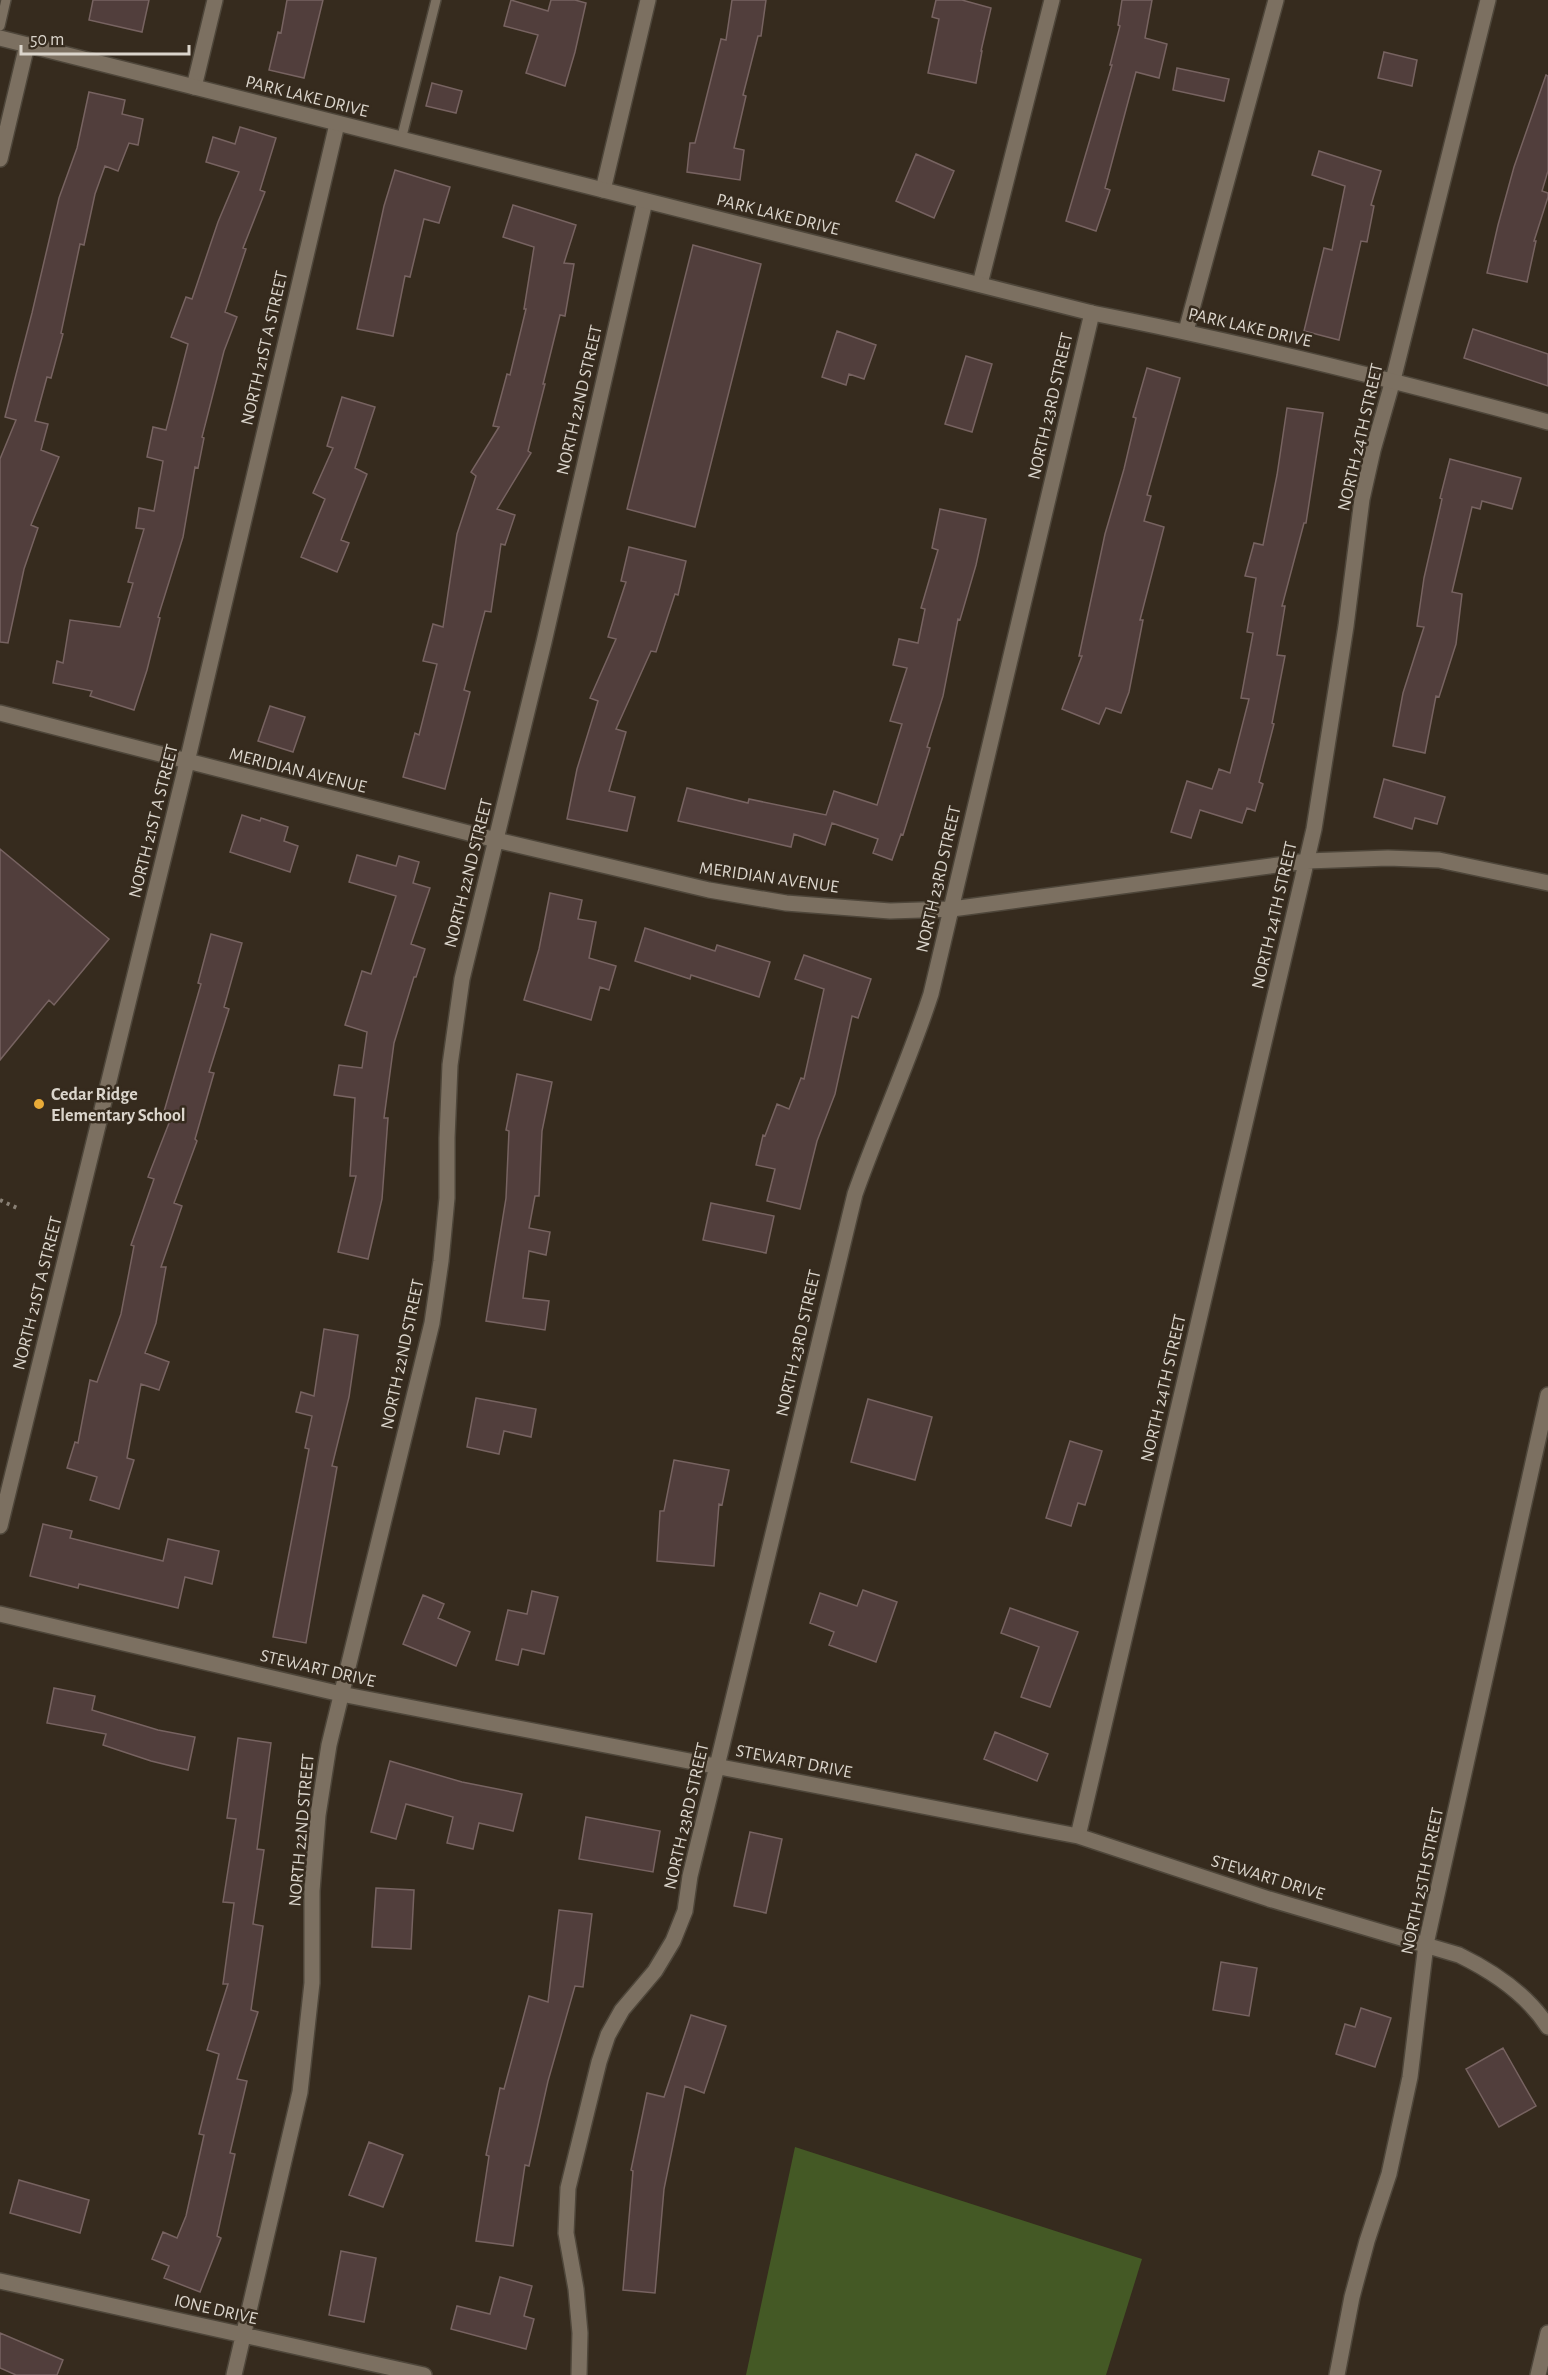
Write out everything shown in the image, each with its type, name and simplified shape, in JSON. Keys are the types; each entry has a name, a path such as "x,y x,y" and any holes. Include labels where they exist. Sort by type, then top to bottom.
{"street":[{"path":"194,87 215,0"},
{"path":"603,190 648,0"},
{"path":"980,284 1052,0"},
{"path":"1186,331 1275,0"},
{"name":"NORTH 24TH STREET","path":"1078,1836 1307,861 1346,626 1362,499 1488,0"},
{"name":"PARK LAKE DRIVE","path":"0,38 1092,313 1186,331 1393,380 1548,422"},
{"path":"0,159 27,45"},
{"name":"NORTH 21ST A STREET","path":"0,1526 187,762 337,124"},
{"name":"NORTH 22ND STREET","path":"234,2375 300,2092 312,1983 312,1891 318,1815 329,1745 432,1323 447,1198 450,1065 462,980 645,201"},
{"name":"NORTH 23RD STREET","path":"579,2375 580,2333 576,2289 566,2233 568,2188 599,2062 608,2035 622,2010 655,1971 674,1941 685,1911 690,1876 855,1194 873,1142 914,1047 931,994 1092,313"},
{"name":"MERIDIAN AVENUE","path":"0,713 496,840 709,891 786,903 890,911 952,909 1307,861 1439,860 1548,883"},
{"name":"NORTH 25TH STREET","path":"1337,2375 1353,2297 1367,2241 1389,2174 1410,2077 1426,1944 1548,1395"},
{"name":"STEWART DRIVE","path":"0,1614 341,1695 1078,1836 1269,1899 1459,1955 1499,1977 1533,2008 1548,2027"},
{"name":"IONE DRIVE","path":"0,2281 424,2375"},
{"path":"1538,2375 1548,2333"}],"lane":[{"path":"0,26 6,0"},
{"path":"401,140 436,0"}],"path":[{"path":"0,1200 17,1208"}],"green space":[{"path":"795,2147 1142,2259 1106,2375 746,2375"}],"building":[{"path":"93,0 149,0 142,32 89,20"},
{"path":"287,0 323,0 304,78 269,70 278,32 281,33"},
{"path":"511,0 548,11 551,0 575,0 586,3 565,86 526,73 538,35 504,26"},
{"path":"732,0 766,0 761,36 758,36 743,95 746,96 734,148 744,150 740,180 687,172 690,143 695,143 721,39 726,40"},
{"path":"936,0 962,0 991,8 976,83 928,73 939,19 932,17"},
{"path":"1122,0 1152,0 1145,38 1167,44 1159,78 1136,72 1105,188 1110,190 1096,231 1066,221 1112,65 1110,65 1120,26 1118,25"},
{"path":"1384,52 1417,60 1412,86 1378,78"},
{"path":"1177,68 1229,79 1224,101 1173,90"},
{"path":"1546,75 1548,76 1548,171 1542,191 1548,193 1548,197 1534,241 1536,241 1527,282 1487,273 1514,167"},
{"path":"432,83 462,91 456,113 426,106"},
{"path":"89,92 125,100 122,114 143,119 138,145 129,143 118,171 105,166 95,194 84,245 80,244 61,333 63,334 51,378 47,377 35,421 48,424 41,450 59,457 31,525 38,528 24,569 8,643 0,642 0,459 16,420 5,417 59,198 77,148"},
{"path":"240,127 276,138 260,190 265,192 243,248 246,249 225,312 237,317 224,351 202,437 204,438 198,468 195,467 183,537 158,617 160,618 147,670 134,710 90,696 92,691 53,683 57,661 63,663 70,620 120,627 133,583 128,582 144,529 136,528 139,508 154,511 163,461 147,457 153,427 166,430 188,344 171,337 186,297 192,299 218,222 239,172 206,162 213,137 235,144"},
{"path":"1319,151 1381,171 1371,205 1374,206 1367,242 1361,241 1339,340 1304,331 1324,248 1332,250 1345,186 1312,175"},
{"path":"916,154 954,171 934,218 896,201"},
{"path":"395,170 450,187 439,223 424,219 410,277 405,276 393,336 357,329 384,206"},
{"path":"513,205 576,225 564,263 574,264 565,316 560,315 543,384 545,384 528,451 531,453 497,509 515,515 505,545 501,544 491,612 485,611 464,690 470,692 445,789 403,777 415,733 419,735 437,664 423,661 433,624 443,627 457,534 476,476 471,472 499,427 493,426 507,374 510,375 526,309 524,309 534,247 503,237"},
{"path":"693,245 761,264 695,527 627,509"},
{"path":"1473,329 1548,354 1548,386 1464,358"},
{"path":"837,331 876,345 864,379 849,374 846,385 822,377"},
{"path":"966,356 992,364 972,432 945,424"},
{"path":"1147,368 1180,378 1147,495 1151,496 1144,521 1164,527 1140,620 1143,620 1129,692 1121,713 1106,708 1099,724 1062,709 1082,656 1079,656 1105,534 1124,469 1136,418 1133,417"},
{"path":"342,397 375,407 355,468 367,474 341,540 349,543 337,572 301,557 325,499 313,493 333,448 327,446"},
{"path":"1287,408 1323,413 1306,523 1304,523 1282,606 1285,606 1277,655 1285,656 1272,723 1274,724 1259,782 1263,784 1255,811 1247,808 1242,823 1200,810 1191,838 1171,832 1187,781 1212,789 1219,769 1230,773 1249,699 1241,698 1253,633 1247,632 1256,578 1245,576 1254,543 1263,545"},
{"path":"1450,459 1521,478 1512,509 1482,501 1480,509 1472,507 1452,592 1462,594 1456,644 1439,697 1436,696 1425,753 1393,746 1403,693 1424,627 1417,626 1424,578"},
{"path":"940,509 986,519 976,565 960,620 958,619 943,696 927,747 930,748 903,835 901,834 892,860 873,853 878,839 832,823 825,845 794,834 791,847 678,821 687,788 748,803 749,799 826,815 834,791 877,805 902,724 890,721 907,668 893,665 899,639 918,643 925,609 921,608 938,550 932,548"},
{"path":"629,547 686,561 678,595 675,594 656,652 651,651 616,729 626,732 609,791 635,797 627,831 567,819 577,769 598,701 590,698 616,639 608,637 626,582 621,581"},
{"path":"270,706 305,717 293,752 258,741"},
{"path":"1384,779 1445,797 1437,824 1415,818 1412,829 1374,817"},
{"path":"242,815 260,821 261,818 288,827 284,841 298,846 290,872 230,852"},
{"path":"0,849 109,939 54,1005 49,1000 0,1060"},
{"path":"357,855 396,866 399,856 419,862 413,883 430,888 411,944 425,949 394,1043 384,1118 388,1118 382,1199 368,1259 338,1252 356,1176 350,1176 355,1098 334,1095 339,1065 362,1068 367,1032 345,1025 362,971 371,974 396,896 349,882"},
{"path":"550,893 582,900 578,919 596,922 589,958 616,966 609,990 600,987 591,1020 524,1000 539,949"},
{"path":"645,928 715,951 717,945 770,962 759,997 691,975 690,979 635,961"},
{"path":"211,934 242,943 224,1007 229,1009 209,1072 214,1073 195,1139 197,1141 174,1203 182,1206 161,1267 166,1267 156,1323 145,1353 169,1362 159,1390 141,1384 127,1458 134,1460 119,1509 90,1500 97,1477 67,1468 75,1442 78,1443 90,1380 97,1382 121,1314 134,1246 131,1245 154,1179 148,1177 171,1118 163,1115 201,984 198,983"},
{"path":"804,955 871,979 858,1018 852,1016 835,1094 817,1141 800,1209 767,1201 775,1169 756,1165 763,1135 765,1136 777,1104 789,1109 801,1078 804,1079 824,989 795,979"},
{"path":"517,1074 552,1082 542,1131 539,1196 535,1196 529,1228 550,1232 546,1255 529,1251 523,1298 549,1301 545,1330 486,1321 506,1198 509,1131 506,1130"},
{"path":"711,1203 774,1216 766,1253 703,1240"},
{"path":"324,1329 358,1335 349,1397 332,1466 337,1467 306,1643 273,1637 309,1449 305,1448 312,1416 296,1412 301,1392 314,1396"},
{"path":"476,1398 536,1409 531,1437 504,1431 499,1454 467,1447"},
{"path":"868,1399 932,1417 915,1480 851,1462"},
{"path":"1070,1441 1102,1451 1085,1505 1078,1503 1071,1526 1046,1518"},
{"path":"674,1460 729,1470 722,1505 719,1504 714,1566 657,1561 660,1511 664,1511"},
{"path":"43,1524 72,1531 70,1538 163,1561 168,1539 219,1551 212,1584 185,1577 178,1608 79,1584 78,1588 30,1576"},
{"path":"863,1590 897,1602 876,1662 829,1645 834,1632 810,1623 820,1593 857,1606"},
{"path":"532,1591 558,1597 544,1654 522,1649 518,1665 496,1660 508,1610 527,1614"},
{"path":"423,1595 444,1604 438,1618 470,1632 456,1666 403,1644"},
{"path":"1010,1608 1078,1632 1050,1707 1021,1697 1039,1647 1001,1633"},
{"path":"54,1688 95,1696 92,1710 158,1730 195,1737 188,1770 151,1761 103,1745 106,1734 47,1723"},
{"path":"995,1732 1048,1754 1037,1781 984,1759"},
{"path":"238,1738 271,1743 257,1849 264,1850 253,1924 263,1926 251,2010 258,2012 237,2079 247,2081 230,2153 235,2154 217,2236 221,2238 200,2292 164,2278 169,2266 152,2259 163,2232 177,2238 186,2216 204,2135 199,2134 219,2054 207,2050 228,1984 223,1984 234,1903 223,1902 236,1819 227,1818"},
{"path":"390,1761 462,1782 522,1794 513,1831 479,1823 473,1849 447,1843 453,1817 406,1804 396,1839 371,1832"},
{"path":"586,1817 660,1831 653,1872 579,1859"},
{"path":"750,1832 782,1839 766,1913 734,1906"},
{"path":"376,1888 414,1890 411,1949 372,1947"},
{"path":"559,1910 592,1914 583,1987 575,1986 548,2081 529,2166 525,2165 513,2246 476,2241 489,2156 486,2155 500,2088 504,2089 529,1996 548,2002"},
{"path":"1221,1962 1257,1968 1249,2016 1213,2010"},
{"path":"1361,2008 1391,2018 1375,2067 1336,2054 1345,2024 1355,2027"},
{"path":"691,2015 726,2026 704,2093 685,2086 664,2189 655,2293 623,2290 633,2171 631,2170 647,2093 664,2097"},
{"path":"1503,2048 1536,2106 1499,2127 1466,2069"},
{"path":"369,2142 403,2155 383,2207 349,2195"},
{"path":"19,2180 89,2200 80,2233 10,2213"},
{"path":"341,2251 376,2258 364,2322 329,2315"},
{"path":"500,2277 532,2286 524,2316 534,2319 526,2349 451,2329 457,2306 490,2314"},
{"path":"0,2333 63,2360 57,2375 16,2375 0,2368"}],"place":[{"name":"Cedar Ridge Elementary School","path":"39,1104"}]}
